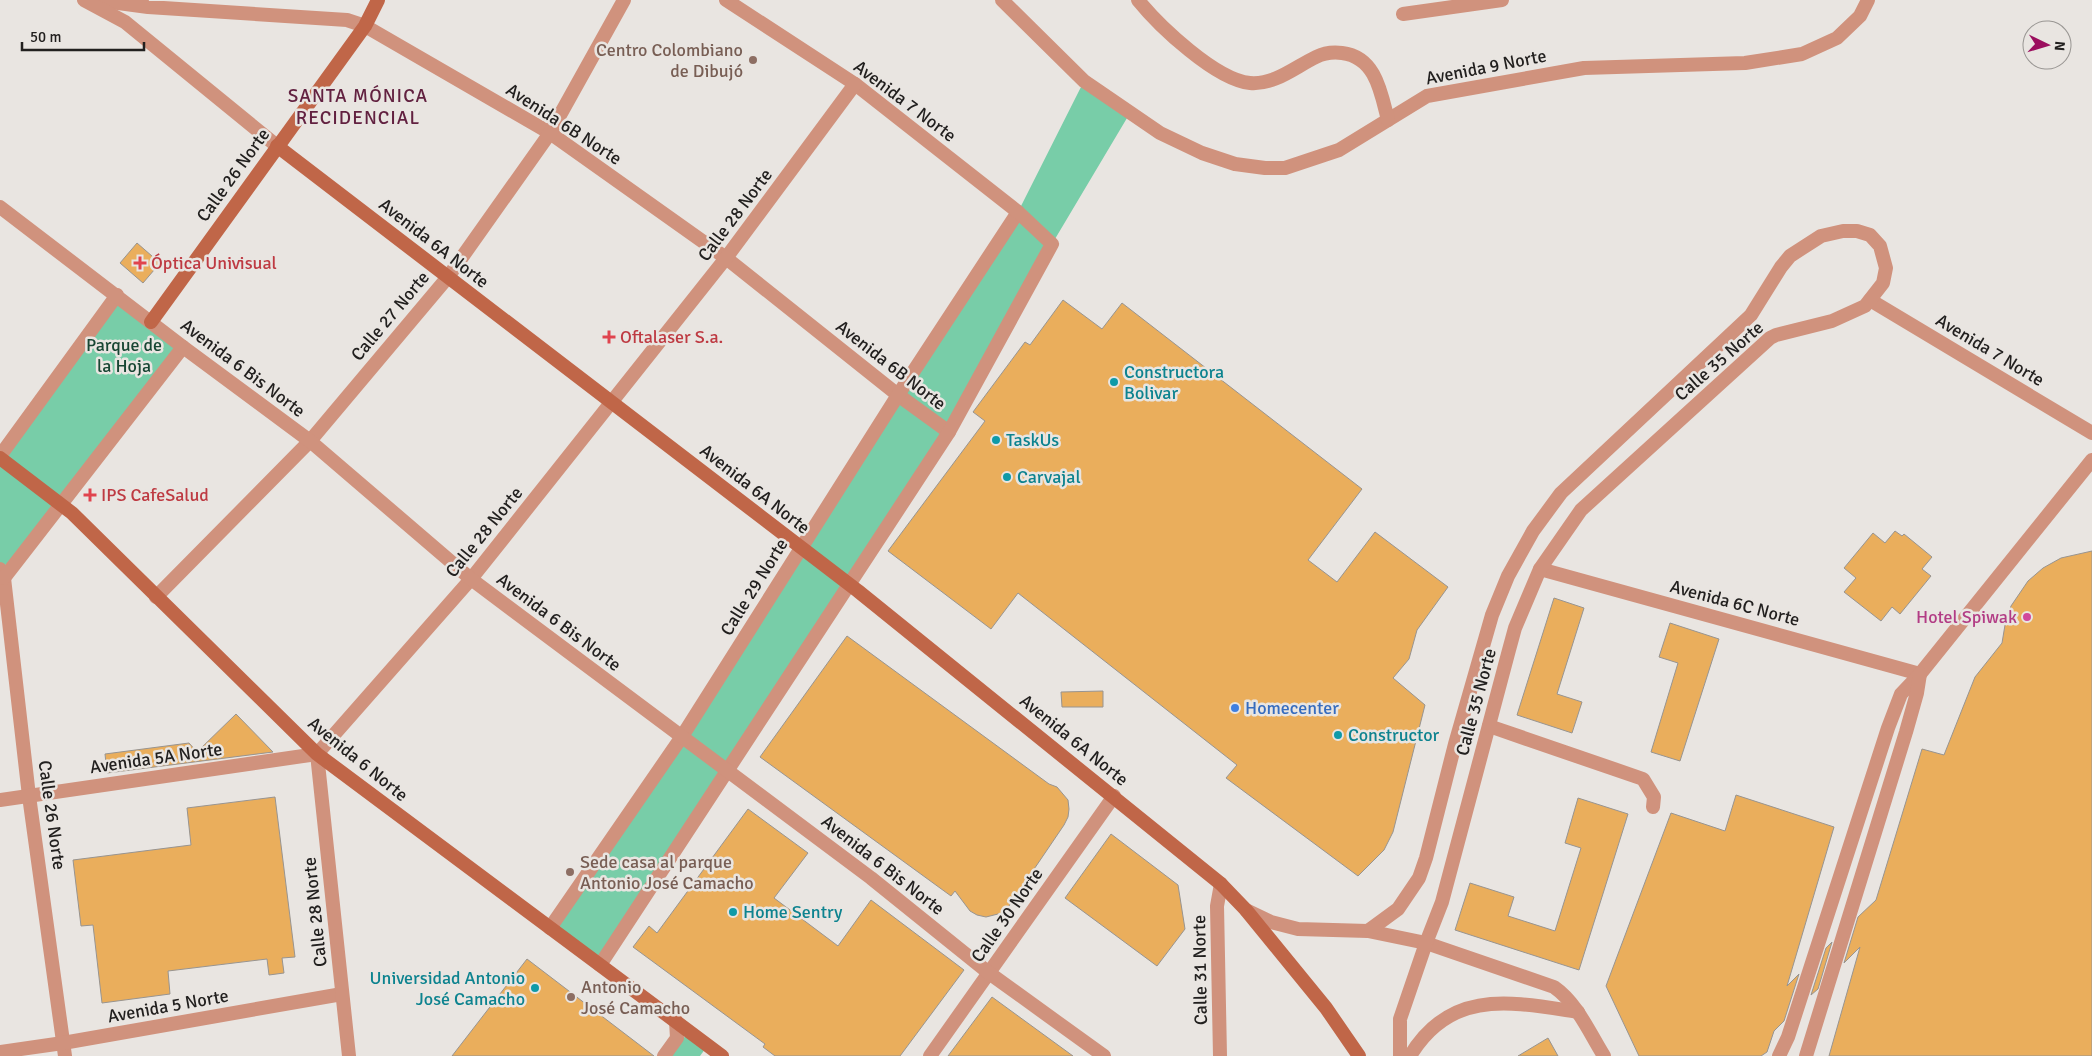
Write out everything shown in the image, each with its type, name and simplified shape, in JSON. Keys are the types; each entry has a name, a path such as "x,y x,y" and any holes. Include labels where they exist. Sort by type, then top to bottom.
{"main road":[{"name":"Calle 26 Norte","path":"151,322 365,26 378,0"},
{"name":"Avenida 6A Norte","path":"277,146 849,585 1114,796 1221,884 1246,910 1326,1008 1360,1056"},
{"name":"Avenida 6 Norte","path":"0,457 61,503 317,754 722,1056"}],"street":[{"name":"Avenida 6A Norte","path":"84,0 125,22 277,146"},
{"name":"Avenida 6B Norte","path":"96,0 347,20 365,26 550,133 726,258 898,396 948,432"},
{"name":"Calle 27 Norte","path":"156,597 310,441 448,277 550,133 624,0"},
{"name":"Avenida 7 Norte","path":"726,0 855,84 1018,212 1052,244 948,432"},
{"name":"Avenida 9 Norte","path":"1002,0 1084,81 1160,134 1202,153 1235,164 1264,168 1285,168 1339,150 1427,96 1584,68 1745,63 1802,54 1837,38 1860,16 1868,0"},
{"path":"1138,0 1184,46 1207,64 1229,77 1250,83 1272,80 1296,70 1327,53 1347,54 1358,57 1370,68 1378,82 1388,120"},
{"path":"1403,14 1502,0"},
{"name":"Calle 28 Norte","path":"349,1056 317,754 471,579 726,258 855,84"},
{"name":"Avenida 6 Bis Norte","path":"0,207 310,441 471,579 871,878 989,973 1104,1056"},
{"name":"Calle 29 Norte","path":"550,928 682,738 898,396 1018,212"},
{"name":"Calle 35 Norte","path":"1368,932 1398,909 1418,878 1426,858 1455,744 1492,615 1508,576 1525,544 1561,493 1751,315 1790,256 1812,240 1821,236 1843,231 1857,231 1870,235 1880,246 1886,268 1883,283 1865,306 1832,321 1776,334 1770,338 1580,510 1540,569 1515,628 1442,902 1400,1019 1400,1056"},
{"path":"0,457 117,296"},
{"name":"Avenida 7 Norte","path":"1870,300 2092,433"},
{"name":"Calle 26 Norte","path":"64,1050 29,796 2,574 61,503 183,347"},
{"path":"600,965 948,432"},
{"path":"1779,1056 1788,1037 1901,694 1920,674 2092,460"},
{"name":"Avenida 6C Norte","path":"1540,569 1920,674"},
{"path":"1806,1056 1906,732 1917,693 1920,674"},
{"path":"1489,726 1643,779 1654,797 1653,807"},
{"name":"Avenida 5A Norte","path":"0,800 317,754"},
{"name":"Calle 30 Norte","path":"930,1056 1114,796"},
{"name":"Calle 31 Norte","path":"1220,1056 1217,906 1221,884"},
{"path":"1246,910 1271,922 1298,929 1368,932 1426,943 1554,986 1564,994 1578,1012 1604,1056"},
{"name":"Avenida 5 Norte","path":"0,1052 64,1050 342,994"},
{"path":"1410,1056 1436,1024 1458,1011 1485,1004 1511,1002 1578,1012"},
{"path":"664,1056 677,1038 676,1021"},
{"path":"677,1038 695,1036"}],"green space":[{"path":"1084,81 1130,113 1052,244 949,432 600,965 550,928 1018,212"},
{"name":"Parque de la Hoja","path":"117,295 183,347 23,552 0,569 0,456"},
{"path":"695,1036 708,1045 700,1056 664,1056 677,1038"}],"building":[{"name":"Óptica Univisual","path":"137,243 160,263 143,283 120,263"},
{"name":"Homecenter","path":"1063,300 1102,329 1122,303 1362,489 1308,560 1337,582 1375,532 1448,587 1417,630 1409,659 1393,678 1425,705 1393,832 1384,850 1358,876 1226,778 1237,765 1018,593 991,629 888,551 985,421 973,412 1025,342 1030,345"},
{"path":"1895,531 1902,536 1904,534 1932,557 1922,569 1931,576 1900,614 1892,607 1881,621 1844,592 1856,578 1844,568 1873,533 1885,543"},
{"path":"2092,551 2092,1056 1829,1056 1860,947 1844,963 1858,917 1876,900 1922,749 1944,755 1975,677 2002,643 2011,606 2028,581 2043,568 2061,558"},
{"path":"1554,598 1584,608 1557,694 1582,702 1572,733 1517,715"},
{"path":"1670,623 1719,639 1680,761 1651,752 1678,663 1659,657"},
{"path":"847,636 1049,784 1057,787 1068,800 1068,817 1064,825 1009,906 1002,913 986,917 970,911 955,891 951,896 760,757"},
{"path":"1103,691 1103,707 1062,707 1061,692"},
{"path":"236,714 273,752 107,773 105,754 189,743 197,752"},
{"path":"1736,795 1834,827 1787,986 1799,974 1784,1021 1774,1031 1767,1052 1761,1056 1639,1056 1606,986 1671,813 1725,831"},
{"path":"275,797 295,957 282,958 284,973 269,975 267,959 168,971 170,994 102,1003 93,925 81,926 73,860 191,845 187,808"},
{"path":"1578,798 1628,814 1579,970 1455,930 1470,883 1514,897 1508,916 1555,931 1581,848 1565,843"},
{"path":"748,809 808,853 774,898 838,946 871,900 964,970 900,1056 775,1056 763,1047 765,1044 633,947 649,926 657,933"},
{"path":"1111,834 1178,885 1185,929 1157,966 1065,898"},
{"path":"1832,942 1818,989 1811,995 1826,948"},
{"name":"Universidad Antonio José Camacho","path":"527,959 654,1056 452,1056"},
{"path":"992,997 1073,1056 948,1056"},
{"path":"1548,1038 1558,1056 1518,1056"}],"place":[{"name":"Centro Colombiano de Dibujó","path":"753,60"},
{"name":"Óptica Univisual","path":"140,263"},
{"name":"Oftalaser S.a.","path":"609,337"},
{"name":"Constructora Bolivar","path":"1114,382"},
{"name":"TaskUs","path":"996,440"},
{"name":"Carvajal","path":"1007,477"},
{"name":"IPS CafeSalud","path":"90,495"},
{"name":"Hotel Spiwak","path":"2027,617"},
{"name":"Homecenter","path":"1235,708"},
{"name":"Constructor","path":"1338,735"},
{"name":"Sede casa al parque Antonio José Camacho","path":"570,872"},
{"name":"Home Sentry","path":"733,912"},
{"name":"Universidad Antonio José Camacho","path":"535,988"},
{"name":"Antonio José Camacho","path":"571,997"}],"district":[{"name":"SANTA MÓNICA RECIDENCIAL","path":"358,107"}]}
